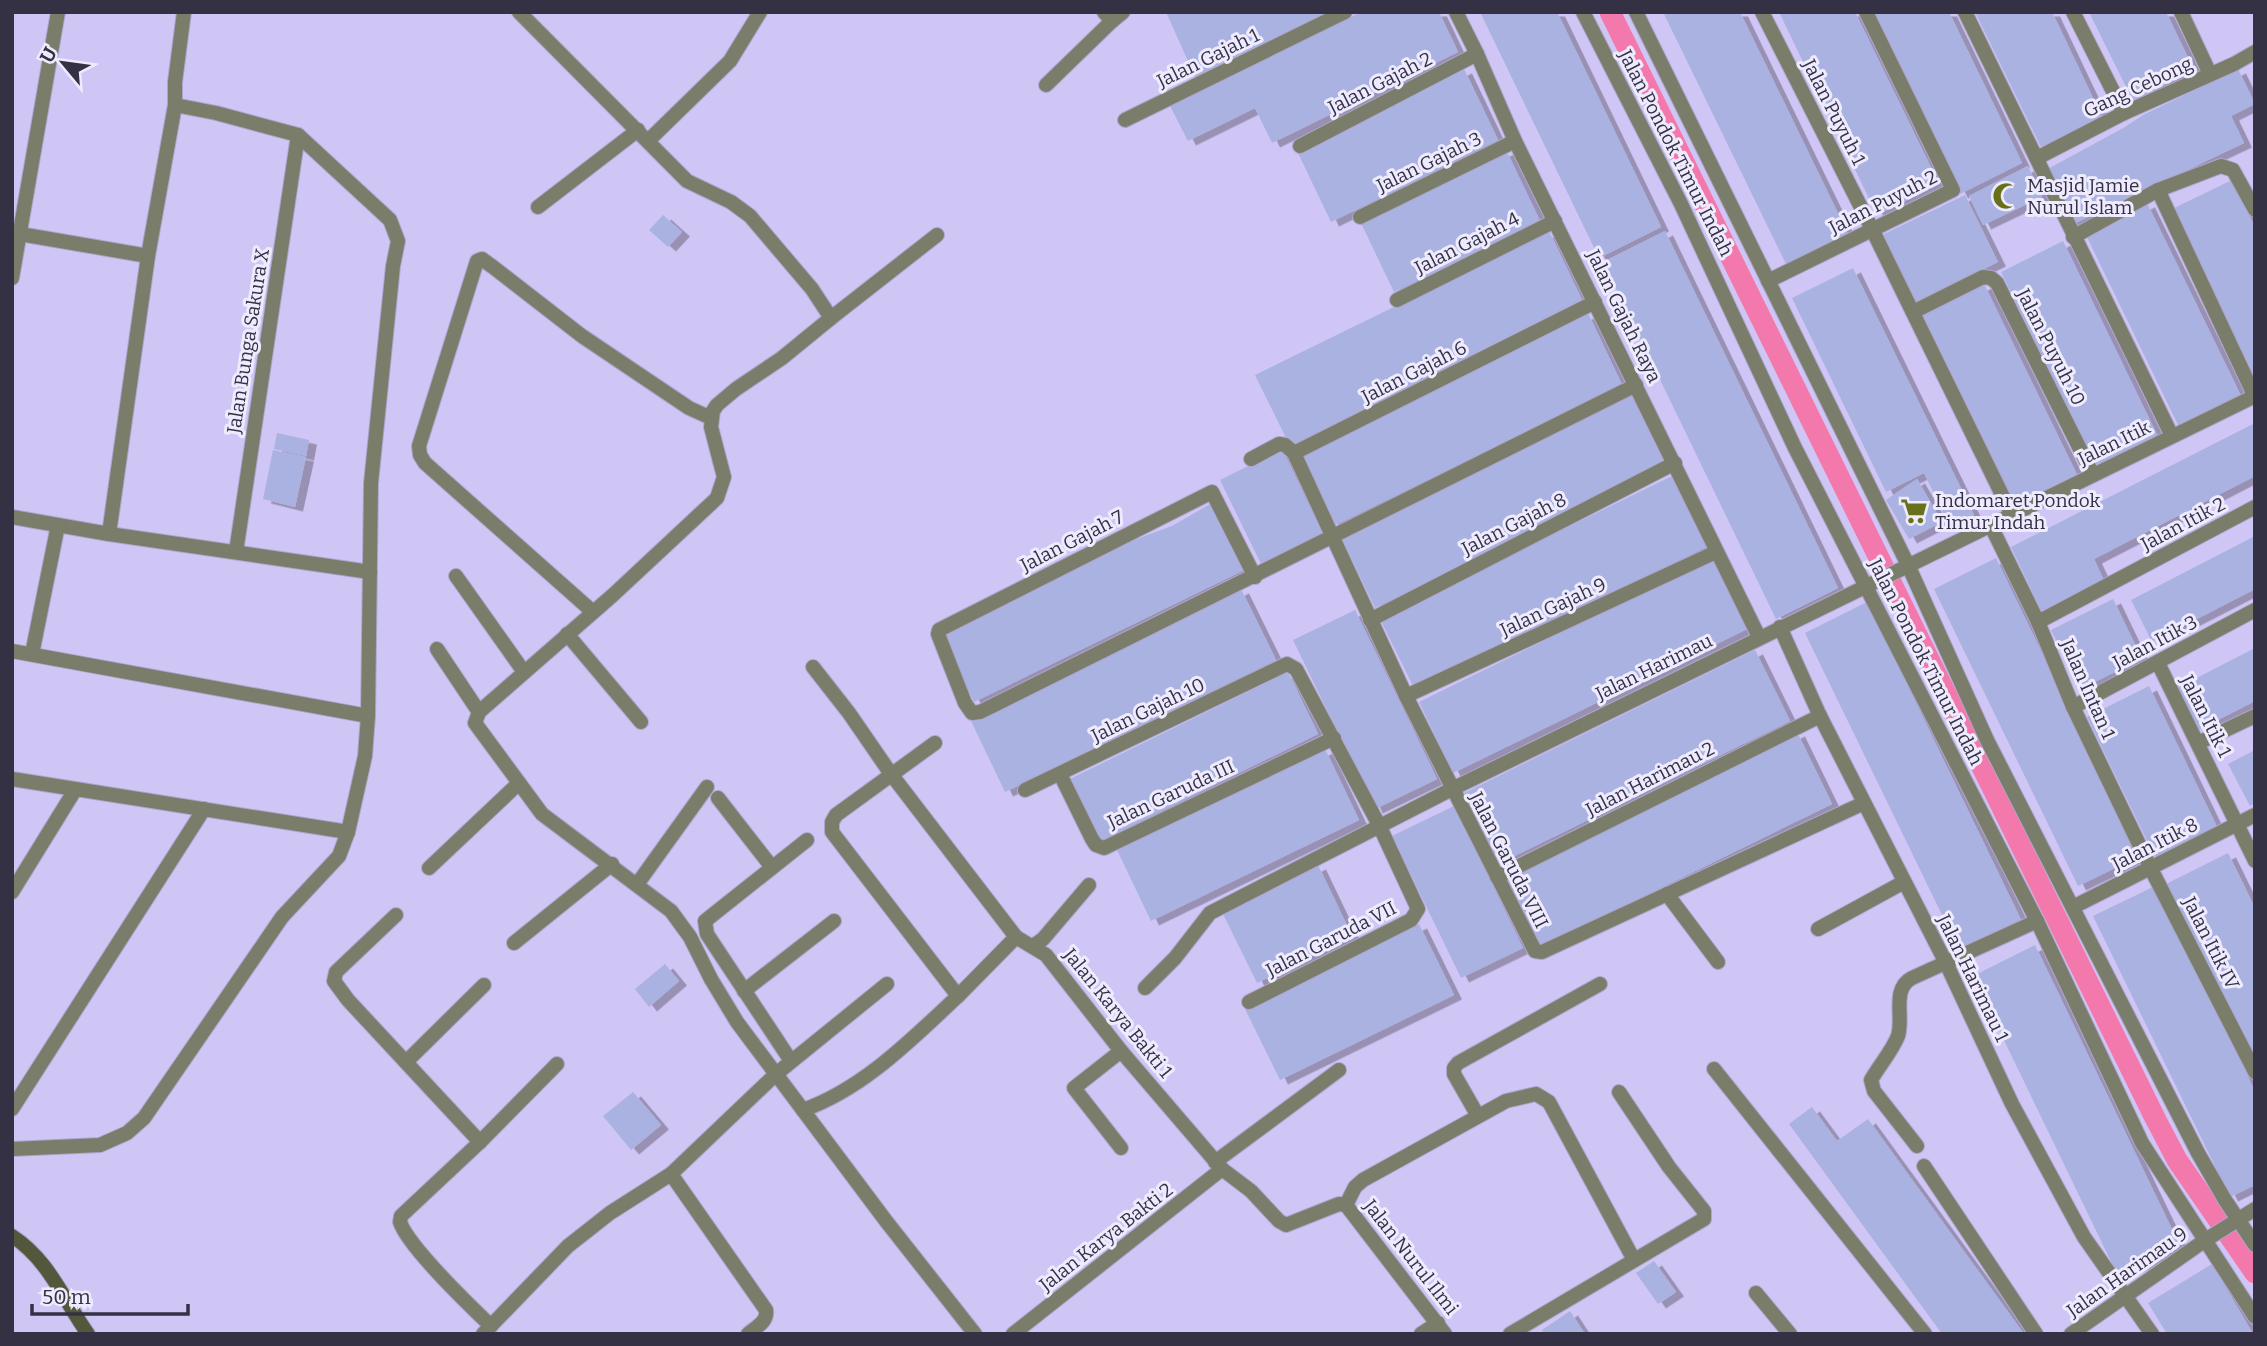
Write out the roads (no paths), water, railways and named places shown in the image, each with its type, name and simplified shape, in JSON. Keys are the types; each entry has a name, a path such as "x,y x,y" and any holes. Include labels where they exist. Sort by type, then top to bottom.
{"main road":[{"path":"12,1236 44,1264 88,1334"}],"street":[{"path":"12,278 16,234 58,12"},
{"path":"109,534 148,256 176,105 175,82 184,12"},
{"path":"519,12 687,181 716,194 750,216 804,279 831,318"},
{"path":"538,207 643,136 730,61 760,12"},
{"name":"Jalan Gajah 1","path":"1125,120 1345,12"},
{"name":"Jalan Gajah Raya","path":"1455,12 1477,54 1515,141 1759,637"},
{"name":"Jalan Pondok Timur Indah","path":"1583,12 1682,204 1796,448 1870,583 2037,921 2142,1143 2208,1239 2255,1317"},
{"name":"Jalan Pondok Timur Indah","path":"1636,12 1987,740 2198,1153 2232,1225 2255,1245"},
{"name":"Jalan Puyuh 1","path":"1762,12 2011,513"},
{"name":"Jalan Puyuh 2","path":"1768,281 1953,190 1866,12"},
{"path":"1965,12 2172,436"},
{"path":"2073,12 2124,113"},
{"path":"2181,12 2210,74"},
{"path":"1046,85 1113,15"},
{"name":"Gang Cebong","path":"2037,158 2124,113 2255,52"},
{"name":"Jalan Gajah 2","path":"1300,146 1477,54"},
{"path":"12,1149 100,1145 127,1133 144,1118 282,918 339,856 348,832 365,756 368,716 371,483 393,266 398,241 390,220 299,135 176,105"},
{"name":"Jalan Bunga Sakura X","path":"236,552 299,135"},
{"name":"Jalan Gajah 3","path":"1360,218 1515,141"},
{"path":"2073,237 2158,190 2221,166 2233,170 2255,210"},
{"path":"2158,190 2255,396"},
{"name":"Jalan Gajah 4","path":"1397,300 1555,221"},
{"path":"16,234 148,256"},
{"path":"937,235 782,358 717,405 711,418 713,440 724,477 718,498 479,712 475,719 476,726 542,814 638,883 671,911 737,1022 886,1221 975,1334"},
{"path":"593,612 419,455 419,446 477,261 482,259 582,336 684,405 711,418"},
{"name":"Jalan Puyuh 10","path":"1913,312 1983,277 1991,278 1997,283 2093,475"},
{"name":"Jalan Gajah 6","path":"1251,459 1279,444 1285,445 1294,453 1595,302"},
{"path":"1255,577 1636,385"},
{"name":"Jalan Itik","path":"1904,567 2255,396"},
{"name":"Jalan Garuda VIII","path":"1294,453 1406,696 1532,949 1542,952 1667,894"},
{"name":"Jalan Gajah 8","path":"1370,620 1675,463"},
{"name":"Jalan Gajah 7","path":"1212,492 1255,577 976,713 972,713 965,704 937,634 948,625 1212,492"},
{"name":"Jalan Itik 2","path":"2038,622 2255,507"},
{"path":"12,517 370,572"},
{"name":"Jalan Intan 1","path":"1990,524 2038,622 2073,707 2151,869"},
{"path":"58,526 19,655 368,716"},
{"name":"Jalan Gajah 9","path":"1406,696 1716,552"},
{"name":"Jalan Harimau","path":"1145,988 1175,958 1210,913 1379,825 1904,567"},
{"path":"456,576 524,672"},
{"name":"Jalan Itik 3","path":"2073,707 2255,610"},
{"name":"Jalan Harimau 1","path":"1780,627 1820,716 1946,963 2012,1104 2084,1237 2152,1334"},
{"path":"567,635 641,722"},
{"path":"437,649 479,712"},
{"name":"Jalan Itik 1","path":"2158,663 2255,861"},
{"name":"Jalan Gajah 10","path":"1025,790 1287,664 1296,668 1334,738"},
{"name":"Jalan Karya Bakti 1","path":"813,667 1016,937 1046,955 1059,969 1121,1051 1218,1166 1251,1191 1286,1225 1339,1204 1346,1205"},
{"name":"Jalan Harimau 2","path":"1497,877 1820,716"},
{"path":"2198,743 2255,716"},
{"path":"1334,738 1379,825"},
{"name":"Jalan Garuda III","path":"1060,774 1094,843 1104,848 1334,738"},
{"path":"935,743 836,815 832,822 832,832 958,996"},
{"path":"12,779 348,832"},
{"path":"429,869 519,783"},
{"path":"12,892 75,790"},
{"path":"638,883 712,792 771,866"},
{"path":"1718,962 1667,894 1864,803"},
{"path":"12,1110 204,809"},
{"name":"Jalan Itik 8","path":"2073,907 2255,815"},
{"name":"Jalan Garuda VII","path":"1249,1002 1415,917 1417,905 1379,825"},
{"path":"791,1062 707,934 705,921 807,840"},
{"path":"514,943 612,864"},
{"name":"Jalan Itik IV","path":"2151,869 2255,1072"},
{"path":"1818,929 1904,882"},
{"path":"1032,946 1043,939 1089,885"},
{"path":"396,915 336,972 334,979 348,1000 480,1142"},
{"path":"744,991 834,921"},
{"path":"1917,1146 1874,1091 1871,1080 1897,1039 1904,984 2037,921"},
{"path":"803,1110 854,1085 909,1042 1016,937"},
{"path":"557,1064 480,1142 401,1216 400,1222 407,1235 468,1304 487,1330 568,1246 610,1213 671,1174 776,1074 887,984"},
{"path":"1478,1116 1454,1074 1458,1063 1600,984"},
{"path":"406,1062 484,985"},
{"path":"1121,1051 1074,1088 1121,1148"},
{"path":"1714,1069 1925,1334"},
{"name":"Jalan Karya Bakti 2","path":"1013,1334 1031,1328 1218,1166 1339,1070"},
{"path":"1510,1334 1704,1219 1705,1215 1619,1092"},
{"path":"1346,1205 1355,1187 1363,1180 1506,1101 1530,1094 1546,1098 1634,1260"},
{"path":"1924,1166 2036,1334"},
{"path":"671,1174 766,1310 763,1322 748,1334"},
{"name":"Jalan Nurul Ilmi","path":"1346,1205 1442,1329"},
{"name":"Jalan Harimau 9","path":"2071,1334 2255,1209"},
{"path":"1756,1293 1790,1334"},
{"path":"1421,1334 1442,1329"}],"waterway":[{"path":"1610,12 2155,1118 2177,1160 2255,1273"}],"place":[{"name":"Masjid Jamie Nurul Islam","path":"2006,196"},
{"name":"Indomaret Pondok Timur Indah","path":"1914,511"}]}
